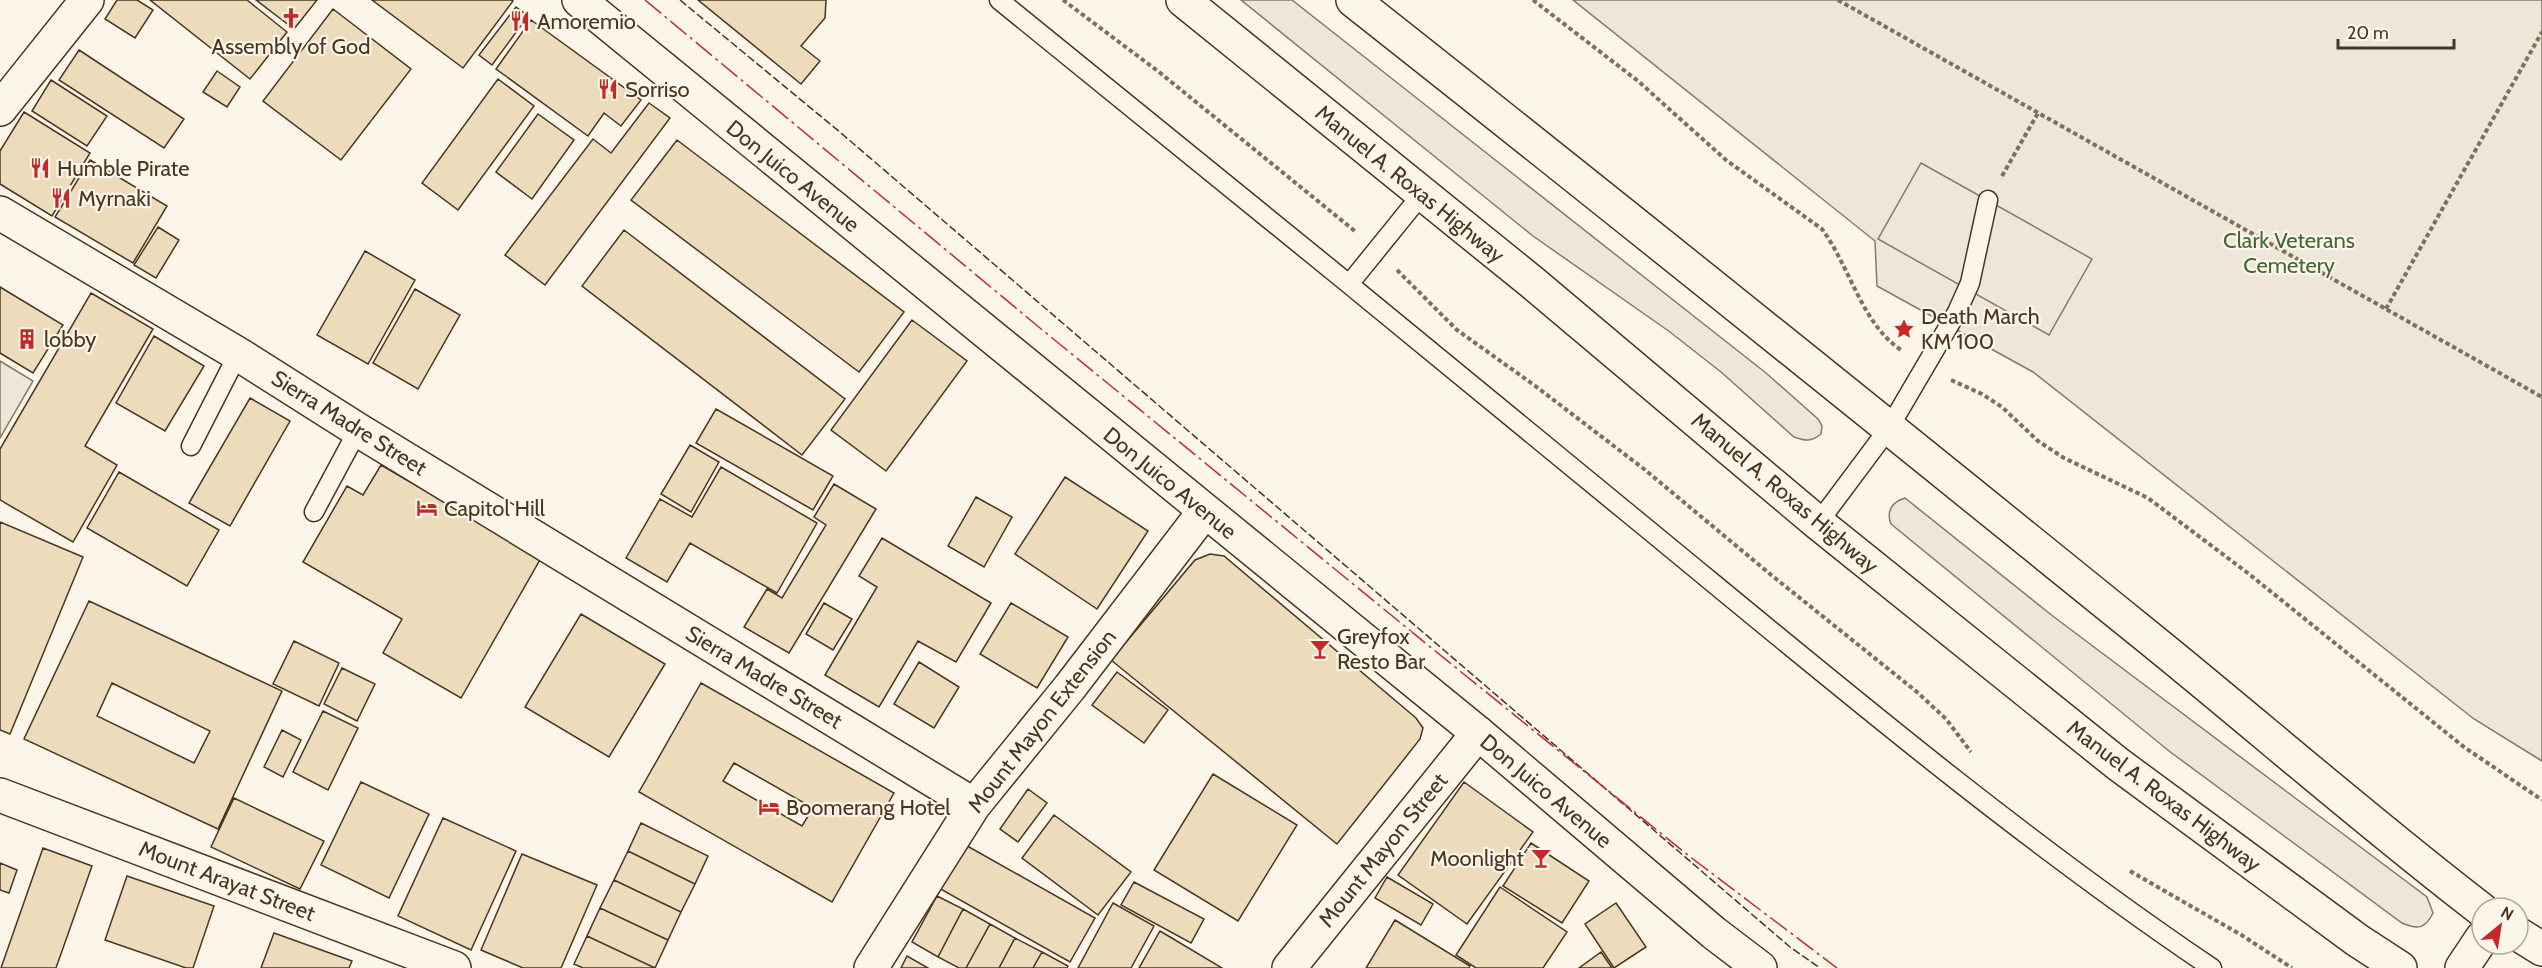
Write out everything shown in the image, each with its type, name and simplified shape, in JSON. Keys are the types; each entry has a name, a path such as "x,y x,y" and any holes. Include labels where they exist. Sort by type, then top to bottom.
{"main road":[{"path":"4,94 87,0"},
{"name":"Don Juico Avenue","path":"579,0 1204,512 1478,733 1714,933 1760,968"},
{"name":"Manuel A. Roxas Highway","path":"1183,0 1542,291 1818,523 2118,764 2357,940 2400,968"},
{"path":"1353,0 1889,428 2470,901"},
{"name":"Sierra Madre Street","path":"0,213 238,354 358,430 974,806"},
{"name":"Mount Mayon Extension","path":"871,968 974,806 1070,687 1204,512"},
{"name":"Mount Mayon Street","path":"1289,968 1478,733"},
{"name":"Mount Arayat Street","path":"0,795 454,968"},
{"path":"1714,933 1727,968"}],"lane":[{"path":"999,0 1350,284 1916,749 2051,855 2212,968"},
{"path":"1350,284 1422,194"},
{"path":"1818,523 1889,428 1957,312 1970,283 1988,200"},
{"path":"191,446 238,354"},
{"path":"314,512 358,430"}],"path":[{"path":"1063,0 1159,72 1377,250 1457,330 1644,469 1917,692 1946,719 1973,754"},
{"path":"1533,0 1638,81 1726,160 1822,229 1832,243 1878,331 1891,344 1924,366 1982,394 2002,407 2038,441 2064,458 2148,498 2249,574 2464,747 2542,800"},
{"path":"1838,0 2542,397"},
{"path":"2386,309 2542,32"},
{"path":"1988,200 2038,113"},
{"path":"2128,870 2243,936 2292,968"}],"green space":[{"path":"1241,0 1292,0 1766,373 1818,419 1822,426 1821,434 1808,440 1794,437 1721,372 1670,332 1533,236"},
{"name":"Clark Veterans Cemetery","path":"1573,0 2542,0 2542,761 2474,719 2033,372 1877,286 1875,241"},
{"path":"1905,498 2054,617 2427,897 2433,913 2427,922 2420,927 2402,923 2169,751 1891,524 1889,515 1891,508"}],"shaded area":[{"path":"1921,163 2092,259 2049,335 1878,239"},
{"path":"0,361 33,381 0,438"}],"building":[{"path":"117,0 137,0 153,10 135,38 105,19"},
{"path":"150,0 247,0 287,32 250,79"},
{"name":"Assembly of God","path":"256,0 317,0 294,29"},
{"path":"372,0 511,0 513,1 463,68"},
{"path":"698,0 826,0 825,18 801,46 820,61 801,84"},
{"path":"516,7 528,16 492,65 479,55"},
{"path":"333,9 411,69 341,160 263,101"},
{"path":"531,20 641,100 621,126 604,113 588,136 496,69"},
{"path":"79,50 184,119 164,148 59,80"},
{"path":"217,71 240,87 227,107 203,92"},
{"path":"498,79 534,106 458,210 422,183"},
{"path":"51,80 107,116 87,146 32,111"},
{"path":"649,103 670,118 545,285 505,255 593,139 611,153"},
{"name":"Humble Pirate","path":"24,112 90,153 52,216 0,184 0,151"},
{"path":"538,114 574,140 532,199 496,172"},
{"path":"677,140 904,312 859,372 631,200"},
{"path":"90,160 167,206 133,263 55,217"},
{"path":"158,227 179,240 156,278 134,265"},
{"path":"624,230 845,399 802,455 582,286"},
{"path":"365,251 415,280 368,364 317,335"},
{"name":"lobby","path":"0,287 63,325 33,373 0,353"},
{"path":"415,289 460,315 418,389 373,363"},
{"path":"91,293 153,329 85,446 117,465 73,542 0,500 0,449"},
{"path":"912,320 967,361 886,471 831,430"},
{"path":"154,336 204,366 165,431 116,403"},
{"path":"250,398 290,421 230,526 189,503"},
{"path":"716,409 833,476 813,510 696,443"},
{"path":"690,445 719,462 691,512 661,494"},
{"path":"381,465 541,558 461,698 383,653 402,619 303,562 347,486 363,495"},
{"path":"721,467 817,523 777,593 690,543 667,582 626,558 660,499 692,517"},
{"path":"119,472 219,530 187,586 87,528"},
{"path":"1065,477 1148,531 1097,609 1015,554"},
{"path":"834,484 876,509 789,653 744,627 767,589 782,598 826,525 814,517"},
{"path":"976,497 1012,517 984,567 948,546"},
{"path":"0,522 83,557 10,734 0,730"},
{"path":"882,538 991,603 956,662 918,641 879,707 825,675 877,587 859,576"},
{"path":"1210,554 1224,556 1416,718 1423,728 1420,739 1337,844 1111,660 1195,560"},
{"path":"89,601 282,691 218,829 24,739","holes":["112,683 210,731 194,763 97,716"]},
{"path":"824,603 852,619 833,650 806,634"},
{"path":"1011,603 1068,637 1037,688 980,654"},
{"path":"581,614 665,664 609,757 525,707"},
{"path":"294,641 339,663 319,706 273,684"},
{"path":"919,662 959,687 934,728 894,704"},
{"path":"342,668 375,684 357,721 324,704"},
{"path":"1117,672 1168,710 1144,743 1092,705"},
{"path":"701,683 894,793 832,902 639,792","holes":["734,763 813,808 802,826 723,781"]},
{"path":"323,711 358,728 328,790 293,772"},
{"path":"282,730 301,740 283,777 264,767"},
{"path":"1213,774 1297,825 1238,921 1154,870"},
{"path":"361,782 429,814 389,898 321,865"},
{"path":"1464,782 1533,832 1467,924 1398,875"},
{"path":"1028,789 1047,803 1018,842 1000,829"},
{"path":"234,798 324,841 300,889 211,847"},
{"path":"1054,815 1131,872 1098,915 1022,858"},
{"path":"443,818 516,851 471,950 398,916"},
{"path":"641,823 708,856 695,884 628,851"},
{"path":"962,843 1095,918 1070,962 937,887"},
{"path":"1531,843 1589,881 1562,923 1503,886"},
{"path":"43,848 92,866 56,968 1,968"},
{"path":"628,851 695,884 681,912 614,880"},
{"path":"522,854 597,885 561,968 523,968 481,950"},
{"path":"0,863 17,870 9,893 0,890"},
{"path":"127,876 214,906 193,968 186,968 105,940"},
{"path":"1387,877 1433,904 1421,925 1375,898"},
{"path":"614,880 681,912 668,940 600,908"},
{"path":"1134,882 1204,919 1191,943 1121,905"},
{"path":"1500,887 1567,932 1543,968 1476,968 1456,955"},
{"path":"937,896 963,909 938,957 912,942"},
{"path":"1113,903 1154,926 1131,968 1078,968"},
{"path":"1616,903 1646,947 1614,968 1585,924"},
{"path":"600,908 668,940 655,968 587,936"},
{"path":"963,909 990,924 966,968 959,968 938,957"},
{"path":"1395,920 1470,966 1469,968 1366,968"},
{"path":"990,924 1015,938 999,968 966,968"},
{"path":"1160,931 1222,968 1139,968"},
{"path":"274,933 352,961 349,968 261,968"},
{"path":"587,936 655,968 583,968 574,964"},
{"path":"1015,938 1042,952 1033,968 999,968"},
{"path":"1042,952 1068,966 1067,968 1033,968"},
{"path":"1601,952 1612,968 1579,968"},
{"path":"907,956 928,968 901,968"}],"fence":[{"path":"680,0 841,133 1790,947 1820,968"}],"power":[{"path":"645,0 1040,328 1429,646 1689,856 1837,968"}],"place":[{"name":"Assembly of God","path":"291,18"},
{"name":"Amoremio","path":"520,21"},
{"name":"Sorriso","path":"608,89"},
{"name":"Humble Pirate","path":"40,168"},
{"name":"Myrnaki","path":"61,198"},
{"name":"Death March KM 100","path":"1904,329"},
{"name":"lobby","path":"27,339"},
{"name":"Capitol Hill","path":"427,508"},
{"name":"Greyfox Resto Bar","path":"1320,649"},
{"name":"Boomerang Hotel","path":"769,807"},
{"name":"Moonlight","path":"1541,858"}]}
